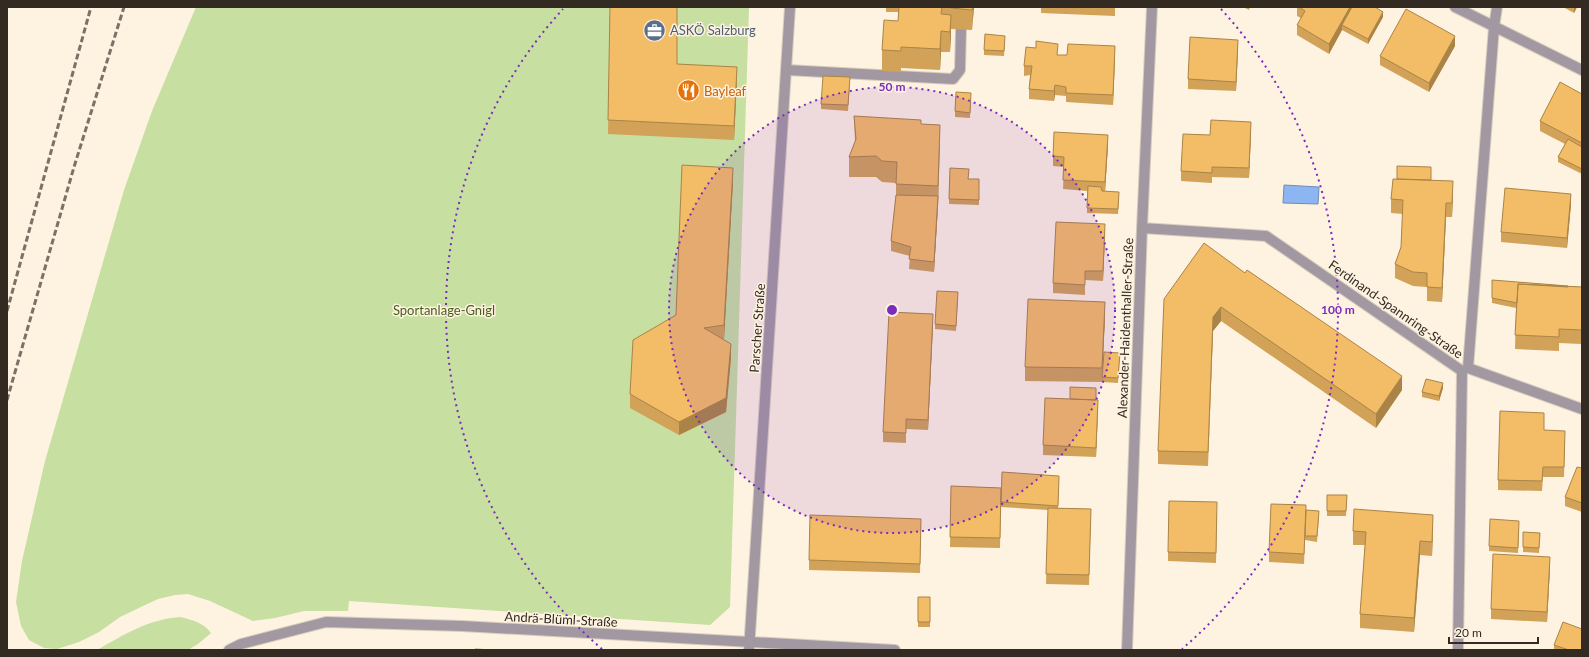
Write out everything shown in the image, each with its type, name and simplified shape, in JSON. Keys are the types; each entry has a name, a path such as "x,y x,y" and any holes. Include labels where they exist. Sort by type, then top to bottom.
{"street":[{"name":"Parscher Straße","path":"750,646 790,7"},
{"name":"Alexander-Haidenthaller-Straße","path":"1126,650 1152,7"},
{"path":"1455,7 1582,70"},
{"name":"Ferdinand-Spannring-Straße","path":"1497,7 1494,27 1468,368 1582,410"},
{"path":"787,70 953,79 960,70 961,30"},
{"name":"Ferdinand-Spannring-Straße","path":"1142,228 1266,236 1462,371 1458,650"},
{"name":"Andrä-Blüml-Straße","path":"229,650 241,644 326,622 462,626 750,646 895,650"}],"green space":[{"name":"Sportanlage-Gnigl","path":"196,7 749,7 730,607 710,625 349,601 348,611 304,611 275,618 253,621 210,601 188,594 158,599 120,617 99,632 79,642 57,649 44,648 29,640 21,626 16,602 22,561 45,461 124,190 152,111"},
{"path":"180,617 193,620 201,624 211,633 188,650 97,650 127,633 146,625 157,621"}],"water":[{"path":"1284,185 1319,187 1318,204 1283,203"}],"building":[{"path":"610,7 677,7 677,64 737,67 734,126 608,120"},
{"path":"899,7 942,7 941,14 951,15 950,32 941,31 940,49 901,47 901,51 882,50 884,20 898,21"},
{"path":"951,7 973,7 972,10"},
{"path":"1299,7 1350,7 1329,44 1297,25 1305,11"},
{"path":"1352,7 1375,7 1383,12 1368,39 1342,25"},
{"path":"1406,9 1455,36 1429,83 1380,56"},
{"path":"985,34 1005,36 1004,51 984,50"},
{"path":"1190,37 1238,40 1236,82 1188,79"},
{"path":"1036,41 1058,44 1057,55 1067,55 1068,44 1115,46 1113,95 1066,93 1066,87 1055,85 1054,91 1029,89 1032,66 1024,66 1026,47 1036,48"},
{"path":"823,76 850,77 848,105 821,104"},
{"path":"1560,82 1582,94 1582,143 1540,121"},
{"path":"956,92 971,93 970,113 955,111"},
{"path":"854,116 921,120 921,124 940,125 938,186 896,184 897,162 882,161 876,156 849,157 856,139"},
{"path":"1211,120 1251,122 1249,168 1212,167 1212,173 1181,171 1183,134 1210,135"},
{"path":"1054,132 1108,135 1105,182 1063,180 1064,157 1053,156"},
{"path":"1568,139 1582,147 1582,169 1558,157"},
{"path":"682,165 733,168 724,325 704,328 731,344 726,398 679,422 630,394 633,340 676,315"},
{"path":"1397,166 1431,167 1431,180 1397,179"},
{"path":"950,168 969,169 968,179 979,179 979,200 949,199"},
{"path":"1393,179 1453,181 1452,203 1446,203 1442,288 1427,287 1427,273 1413,272 1395,264 1401,247 1403,200 1391,199"},
{"path":"1088,186 1101,187 1102,191 1119,192 1118,209 1087,208"},
{"path":"1505,188 1571,194 1567,238 1501,232"},
{"path":"896,195 938,196 934,262 909,259 911,247 891,241"},
{"path":"1056,222 1105,224 1103,271 1085,271 1085,285 1053,283"},
{"path":"1204,243 1245,273 1247,270 1402,376 1376,414 1221,307 1213,317 1208,452 1158,451 1164,299"},
{"path":"1492,280 1568,287 1518,284 1517,303 1492,298"},
{"path":"1518,284 1582,287 1582,330 1559,329 1559,337 1515,335"},
{"path":"937,291 958,292 956,326 935,324"},
{"path":"1028,299 1105,302 1102,368 1025,367"},
{"path":"889,312 933,314 928,420 906,419 906,433 883,432"},
{"path":"1104,352 1120,353 1118,378 1102,377"},
{"path":"1426,379 1443,383 1439,396 1422,392"},
{"path":"1070,387 1096,388 1096,400 1070,399"},
{"path":"1045,398 1098,400 1096,448 1043,445"},
{"path":"1500,411 1544,413 1544,430 1565,431 1564,467 1543,467 1542,481 1498,480"},
{"path":"1577,467 1582,468 1582,503 1565,497"},
{"path":"1002,472 1059,476 1058,506 1001,502"},
{"path":"951,486 1001,488 1000,538 950,537"},
{"path":"1327,495 1347,495 1346,511 1327,511"},
{"path":"1169,501 1217,502 1216,553 1168,552"},
{"path":"1271,504 1306,505 1304,554 1269,552"},
{"path":"1048,508 1091,509 1089,575 1046,574"},
{"path":"1354,509 1433,515 1432,542 1420,541 1414,618 1360,614 1366,532 1353,531"},
{"path":"1306,510 1319,511 1317,536 1305,536"},
{"path":"810,515 921,519 920,564 809,560"},
{"path":"1490,519 1519,521 1518,548 1489,546"},
{"path":"1523,532 1540,533 1539,548 1523,547"},
{"path":"1493,554 1550,557 1547,612 1491,609"},
{"path":"918,597 930,597 930,622 918,622"},
{"path":"1563,622 1582,629 1582,650 1569,650 1554,645"}],"railway":[{"path":"7,311 91,7"},
{"path":"7,400 74,167 124,7"}],"place":[{"name":"ASKÖ Salzburg","path":"654,30"},
{"name":"Bayleaf","path":"688,91"}]}
